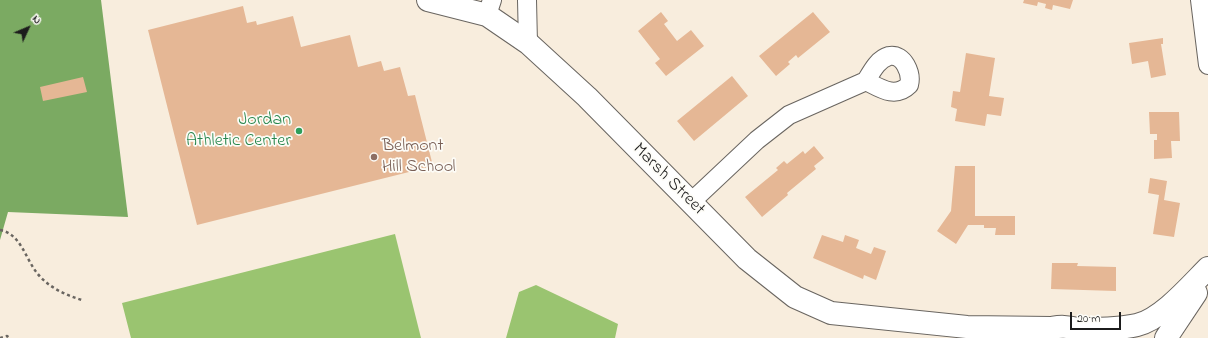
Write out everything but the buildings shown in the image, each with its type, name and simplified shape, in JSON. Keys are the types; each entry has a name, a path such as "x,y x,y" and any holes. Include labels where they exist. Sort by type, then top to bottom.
{"street":[{"name":"Marsh Street","path":"428,0 489,7 587,97 690,204 747,259 795,297 831,314 1042,333 1068,326 1092,334 1138,325 1164,310 1208,268"},
{"path":"527,0 528,43"},
{"path":"1200,0 1208,65"},
{"path":"690,204 757,140 790,114 866,81"},
{"path":"1166,338 1208,275"},
{"name":"Marsh Street","path":"924,323 961,338"}],"path":[{"path":"0,230 10,233 17,239 26,258 38,274 55,289 82,300"},
{"path":"0,338 7,336 10,338"}],"green space":[{"path":"0,0 101,0 128,217 8,212 0,240"},
{"path":"395,234 421,338 131,338 122,303"},
{"path":"536,285 618,324 615,338 506,338 519,292"}],"place":[{"name":"Jordan Athletic Center","path":"299,131"},
{"name":"Belmont Hill School","path":"374,157"}]}
